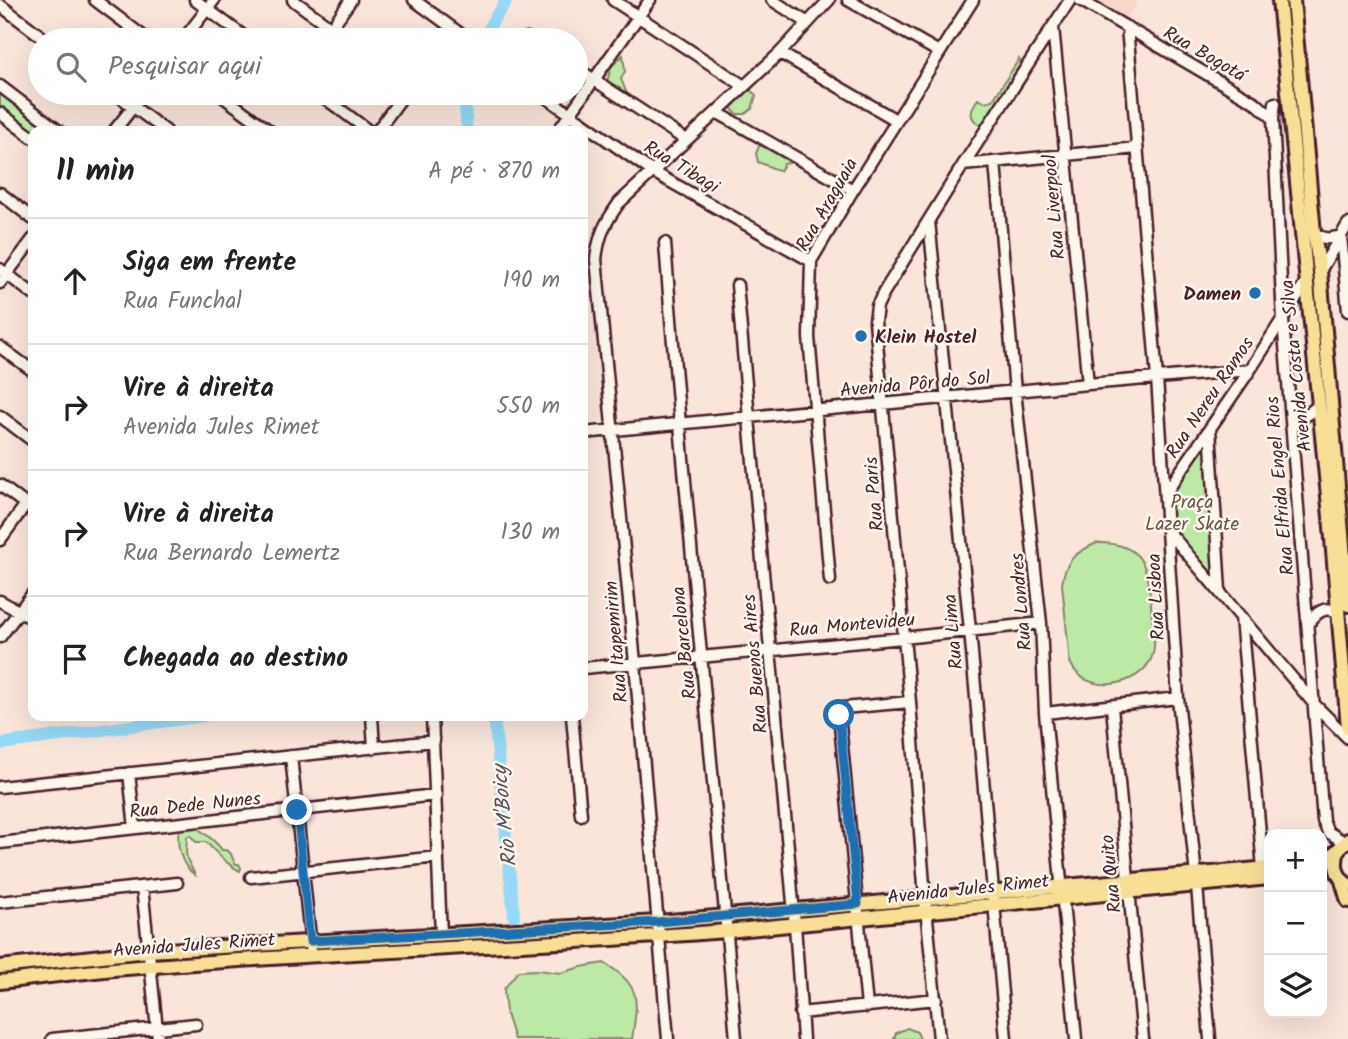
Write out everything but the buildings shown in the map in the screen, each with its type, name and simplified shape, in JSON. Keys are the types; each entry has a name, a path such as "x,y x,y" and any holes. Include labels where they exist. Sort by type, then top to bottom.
{"main road":[{"name":"Avenida Costa e Silva","path":"1279,0 1282,103 1290,118 1318,406 1343,609"},
{"name":"Avenida Costa e Silva","path":"1293,0 1344,518 1343,609 1348,728"},
{"path":"1327,860 1343,844"},
{"path":"1343,844 1334,862 1348,901"},
{"name":"Avenida Jules Rimet","path":"0,982 150,966 659,937 927,912 993,899 1264,871"},
{"name":"Avenida Jules Rimet","path":"0,967 148,951 658,922 925,898 993,899"}],"street":[{"path":"94,0 132,28"},
{"path":"195,0 210,4 235,28"},
{"path":"293,0 331,28 351,0"},
{"path":"414,0 452,28"},
{"path":"613,0 744,86"},
{"path":"588,88 650,0"},
{"path":"772,0 808,23"},
{"name":"Rua Itapemirim","path":"668,1039 596,258 598,240 619,203 718,113 780,53 829,0"},
{"path":"848,0 939,52"},
{"name":"Rua Araguaia","path":"830,580 809,337 811,261 973,0"},
{"name":"Rua Paris","path":"939,1039 875,321 877,306 884,292 963,164 1070,0"},
{"name":"Rua Bogotá","path":"1080,0 1256,103 1273,118"},
{"path":"192,28 210,4"},
{"path":"0,5 30,28"},
{"name":"Rua Liverpool","path":"1053,27 1087,384"},
{"name":"Rua Lisboa","path":"1126,27 1157,378 1178,698 1210,1039"},
{"path":"780,53 897,120"},
{"path":"588,76 686,140"},
{"path":"0,86 52,126"},
{"path":"1256,103 1282,103 1302,107"},
{"name":"Rua Elfrida Engel Rios","path":"1282,103 1273,118 1283,320 1324,821 1328,832 1343,844"},
{"path":"130,105 159,126"},
{"path":"234,105 263,126"},
{"path":"334,105 362,126"},
{"path":"381,126 396,105"},
{"name":"Rua Tibagi","path":"556,105 585,126"},
{"path":"561,126 576,105"},
{"path":"118,126 133,107"},
{"path":"1273,118 1290,118 1302,107"},
{"path":"0,113 28,134"},
{"path":"718,113 853,190"},
{"name":"Rua Tibagi","path":"588,128 653,172 811,261"},
{"path":"963,164 1137,148"},
{"name":"Rua Londres","path":"995,162 1015,391 1041,623 1045,713 1076,1039"},
{"path":"0,193 28,215"},
{"name":"Rua Lima","path":"929,221 970,630 1006,1039"},
{"path":"1320,271 1348,224"},
{"path":"1314,233 1324,239 1341,236"},
{"path":"1341,236 1348,311"},
{"name":"Rua Barcelona","path":"665,243 678,424 702,656 736,1039"},
{"path":"0,283 3,272 28,244"},
{"path":"3,272 28,290"},
{"name":"Rua Nereu Ramos","path":"1164,494 1250,370 1306,282"},
{"name":"Rua Buenos Aires","path":"737,285 794,910 803,1039"},
{"path":"1283,320 1297,307 1309,311"},
{"path":"0,346 28,367"},
{"name":"Avenida Pôr do Sol","path":"588,432 1250,370"},
{"path":"1292,426 1318,406"},
{"path":"0,416 28,437"},
{"path":"1210,428 1220,592"},
{"path":"0,485 28,506"},
{"path":"0,540 28,509"},
{"path":"1168,531 1315,705 1348,738"},
{"path":"0,637 28,599"},
{"path":"0,601 28,616"},
{"path":"1308,624 1314,615 1323,610 1343,609"},
{"path":"1241,616 1264,842"},
{"name":"Rua Montevideu","path":"588,668 1041,623"},
{"path":"1045,713 1178,698"},
{"path":"867,1007 839,715 843,708 910,702"},
{"name":"Rua Quito","path":"1112,706 1143,1039"},
{"path":"372,721 374,748"},
{"path":"432,721 441,935"},
{"path":"572,721 581,815"},
{"path":"0,787 434,741"},
{"path":"291,756 312,955"},
{"path":"130,774 135,828"},
{"name":"Rua Dede Nunes","path":"0,843 436,795"},
{"path":"251,877 438,857"},
{"path":"0,902 177,883"},
{"path":"142,887 157,1033"},
{"path":"800,1013 936,999"},
{"path":"52,1039 157,1033 196,1024"}],"shaded area":[{"path":"1092,0 1138,0 1127,20"}],"green space":[{"path":"623,55 625,71 621,79 627,94 619,93 607,82 611,67"},
{"path":"1019,59 1023,67 989,124 980,125 972,116 975,103 978,99 985,102 993,100"},
{"path":"749,89 756,95 752,109 745,114 737,114 731,108"},
{"path":"0,90 47,126 28,126 28,131 0,110"},
{"path":"766,145 803,160 799,167 793,162 784,164 780,171 758,162 756,154 759,146"},
{"name":"Praça Lazer Skate","path":"1208,439 1217,582 1172,527 1169,497"},
{"path":"1097,543 1114,544 1137,555 1147,575 1151,601 1154,643 1151,659 1135,676 1112,684 1088,681 1078,674 1069,656 1062,584 1066,569 1073,558"},
{"path":"193,825 222,850 230,853 236,864 239,864 240,871 226,862 206,842 196,842 190,835 187,837 187,859 195,875 190,871 181,855 178,836 179,830"},
{"path":"604,963 625,979 635,995 636,1014 632,1039 514,1039 506,1014 504,989 518,971 561,973"},
{"path":"907,1028 917,1032 920,1039 894,1039 896,1033"}],"waterway":[{"name":"Rio M'Boicy","path":"490,28 507,0"},
{"name":"Rio M'Boicy","path":"465,105 467,126"},
{"path":"0,744 168,721"},
{"name":"Rio M'Boicy","path":"494,721 514,916"}],"place":[{"name":"Damen","path":"1255,293"},
{"name":"Klein Hostel","path":"861,336"}],"route":[{"path":"297,810 310,941 658,922 858,904 839,715"}]}
